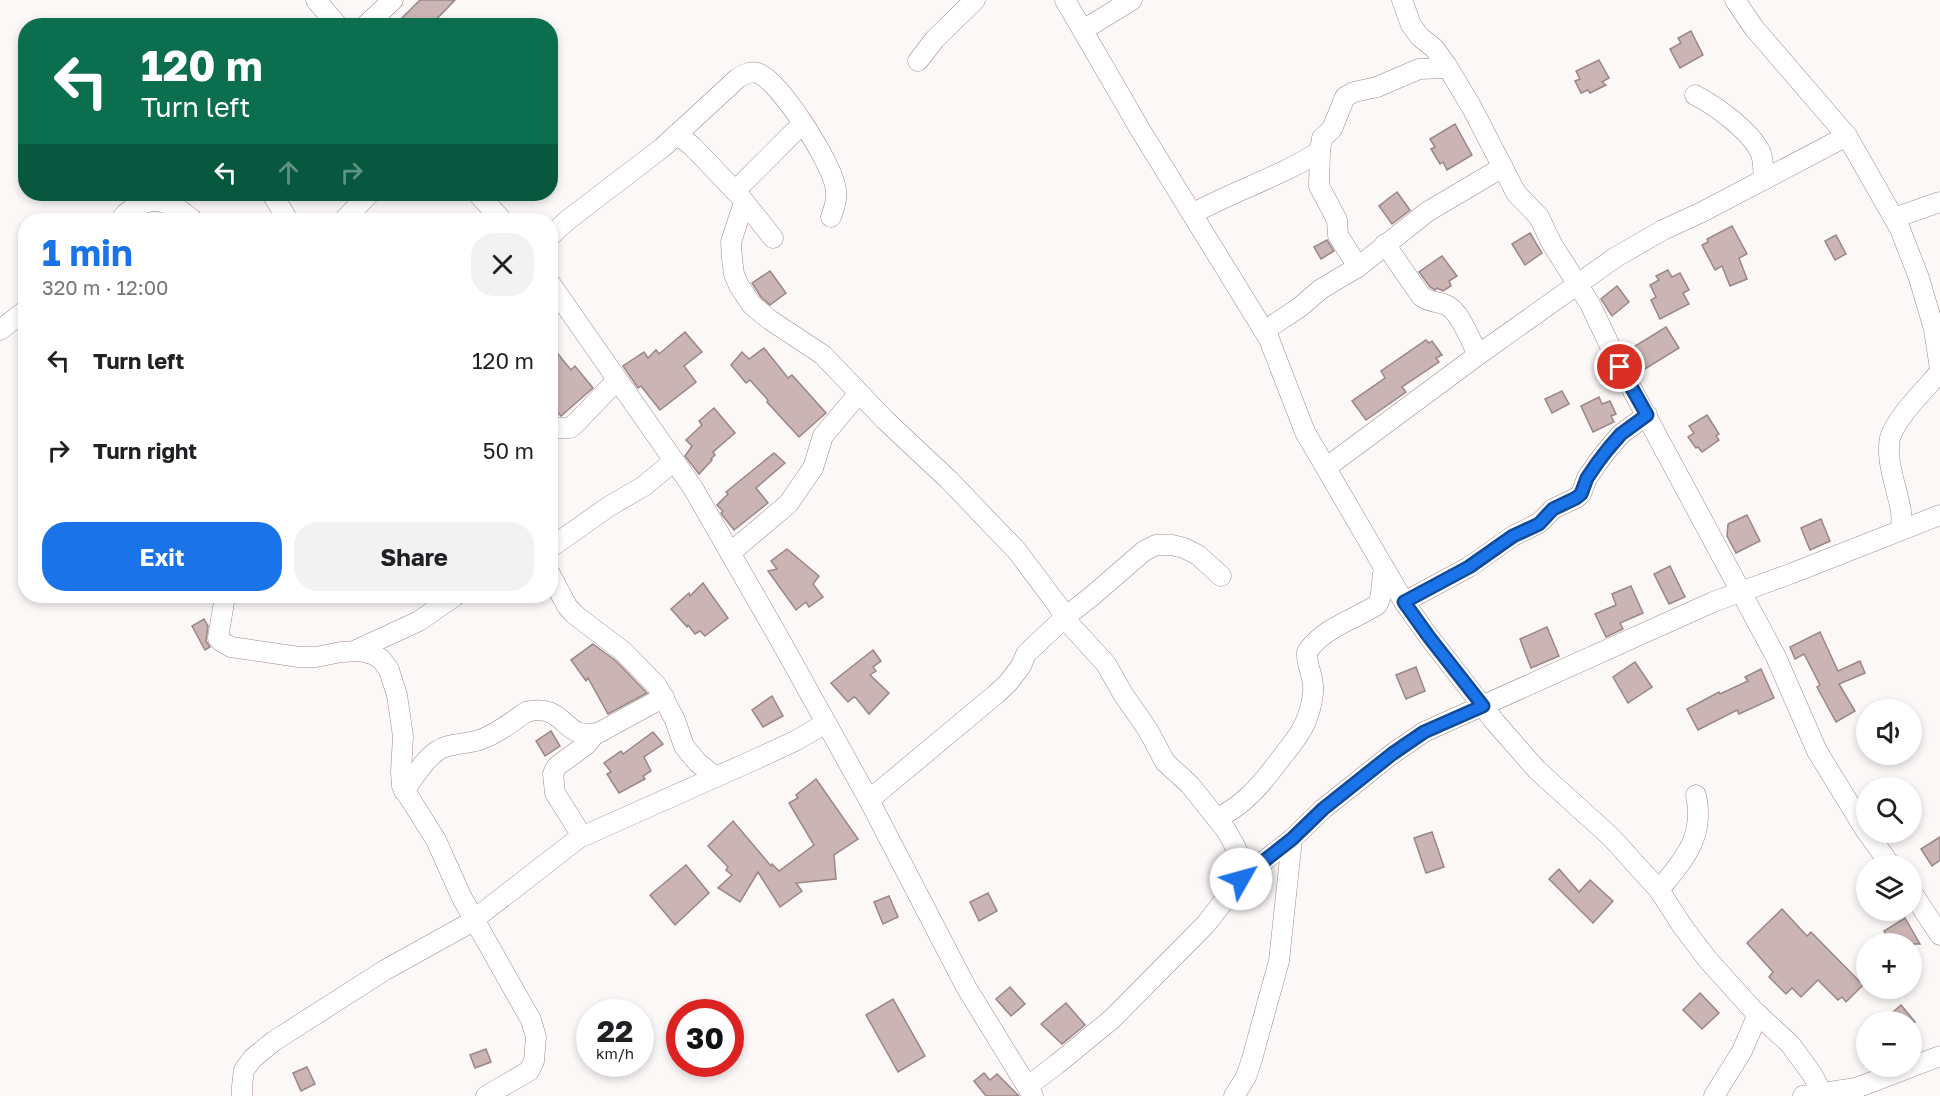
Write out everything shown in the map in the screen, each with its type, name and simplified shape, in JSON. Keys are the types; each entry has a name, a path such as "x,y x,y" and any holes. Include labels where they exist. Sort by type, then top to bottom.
{"street":[{"path":"316,0 331,18"},
{"path":"374,18 393,0"},
{"path":"918,61 935,39 975,0"},
{"path":"1065,0 1264,332 1305,432 1384,569 1429,637 1537,770 1611,837 1659,891 1708,960 1758,1014 1790,1044 1812,1074 1813,1094 1856,1089 1887,1077"},
{"path":"1083,30 1132,0"},
{"path":"1402,0 1411,25 1420,37 1434,48 1447,68 1471,106 1516,193 1539,217 1552,244 1590,304 1620,367 1776,657 1816,751 1856,815"},
{"path":"1735,0 1754,28 1847,136 1894,218 1919,278 1934,329 1940,370 1890,437 1893,483 1901,511 1901,530"},
{"path":"1358,267 1338,235 1337,220 1319,186 1322,138 1332,129 1345,98 1354,92 1377,87 1419,69 1447,68"},
{"path":"558,229 662,148 738,78 749,73 761,75 772,84 803,123 831,171 836,193 836,202 831,217"},
{"path":"1695,95 1717,107 1754,144 1760,152 1764,180"},
{"path":"803,123 740,196 731,242 734,274 739,286 760,313 823,355 1017,551 1059,607 1064,618 1106,664 1148,730 1165,762 1190,785 1217,818 1236,848 1241,879"},
{"path":"676,134 693,147 740,196 773,238"},
{"path":"1327,468 1478,355 1578,285 1598,268 1663,230 1847,136"},
{"path":"1192,214 1300,163 1320,151"},
{"path":"1264,332 1329,284 1358,267 1427,212 1503,167"},
{"path":"127,213 136,205 159,201 174,206 184,213"},
{"path":"351,213 362,201"},
{"path":"484,201 496,213"},
{"path":"1894,218 1940,202"},
{"path":"1384,244 1421,296 1426,300 1447,305 1453,309 1478,355"},
{"path":"558,294 693,488 826,723 966,987 1030,1093 1070,1054 1112,1019 1206,924 1241,879 1292,839 1323,809 1392,754 1424,732 1695,610 1940,515"},
{"path":"1560,298 1590,304"},
{"path":"0,330 18,316"},
{"path":"558,428 570,428 618,380"},
{"path":"730,553 788,504 813,468 823,436 859,393"},
{"path":"1404,602 1469,567 1513,536 1539,524 1553,509 1576,498 1581,494 1593,470 1608,449 1621,434 1647,415"},
{"path":"558,542 608,507 644,486 674,461"},
{"path":"868,800 966,721 1008,683 1026,654 1064,618 1144,551 1156,545 1184,548 1198,555 1221,576"},
{"path":"1217,818 1239,805 1264,781 1300,736 1308,718 1314,688 1307,652 1326,632 1377,605 1380,601 1384,569"},
{"path":"558,589 574,614 624,652 657,686 664,697 684,746 690,755 716,777"},
{"path":"224,603 218,638 231,647 299,657 354,651 372,654 381,659 389,670 394,683 403,736 401,772 404,791 436,840 462,898 531,1020 536,1036 534,1061 529,1071 486,1096"},
{"path":"354,651 419,621 445,603"},
{"path":"404,791 422,766 437,751 454,744 469,744 483,739 526,712 534,710 553,713 575,732 590,735 664,697"},
{"path":"243,1096 244,1070 253,1058 274,1041 385,970 475,918 582,836 795,741 826,723"},
{"path":"582,836 555,793 553,774 557,766 586,745 594,734"},
{"path":"1659,891 1683,861 1697,835 1699,807 1696,795"},
{"path":"1234,1096 1246,1077 1280,961 1292,839"},
{"path":"1922,908 1940,935"},
{"path":"1714,1096 1742,1051 1758,1014"},
{"path":"1922,1063 1940,1056"},
{"path":"1922,1070 1940,1074"}],"building":[{"path":"420,0 455,0 438,18 402,18"},
{"path":"1691,31 1703,55 1680,68 1670,49 1681,43 1678,38"},
{"path":"1599,60 1609,78 1602,82 1606,85 1590,93 1588,90 1581,93 1575,81 1580,79 1576,71"},
{"path":"1455,124 1472,155 1447,170 1443,162 1440,164 1431,149 1435,147 1430,139"},
{"path":"1397,192 1410,210 1392,224 1379,206"},
{"path":"1732,226 1747,254 1739,258 1747,279 1730,286 1722,266 1715,270 1702,245 1708,242 1707,239"},
{"path":"1530,233 1542,253 1525,265 1512,244"},
{"path":"1836,235 1846,254 1835,260 1825,241"},
{"path":"1327,240 1334,251 1321,259 1314,247"},
{"path":"1442,256 1457,276 1449,281 1451,286 1443,291 1430,287 1419,272"},
{"path":"1668,270 1672,277 1680,273 1689,290 1683,293 1689,304 1660,319 1651,300 1656,297 1650,285 1659,280 1656,276"},
{"path":"770,271 786,293 770,305 761,297 752,283"},
{"path":"1617,286 1629,302 1612,316 1601,299"},
{"path":"1666,327 1679,348 1640,372 1627,351"},
{"path":"685,332 702,352 684,366 696,382 660,410 641,386 638,388 623,366 644,352 648,358 656,350 659,354"},
{"path":"1426,340 1429,343 1432,341 1442,355 1436,358 1439,362 1402,387 1406,392 1366,420 1352,401 1385,378 1381,371"},
{"path":"764,348 788,378 792,375 826,413 799,437 750,380 746,383 731,365 742,352 749,359"},
{"path":"558,354 571,370 575,366 593,388 561,416 558,413"},
{"path":"1562,391 1569,404 1552,413 1545,399"},
{"path":"1599,397 1602,404 1610,401 1616,414 1611,416 1614,422 1593,432 1581,406"},
{"path":"714,408 735,433 713,452 715,455 712,460 699,474 685,456 692,446 686,440 702,425 699,421"},
{"path":"1707,415 1719,434 1716,436 1719,440 1702,452 1688,437 1694,433 1689,426"},
{"path":"774,453 785,463 756,488 768,503 734,530 717,505 728,494 726,492"},
{"path":"1747,515 1760,541 1736,553 1727,536 1728,524"},
{"path":"1821,519 1830,541 1810,550 1801,528"},
{"path":"787,549 819,576 813,584 823,597 809,607 806,602 796,610 768,571 777,569 771,561"},
{"path":"1670,566 1685,597 1669,604 1654,574"},
{"path":"703,583 728,618 705,636 700,631 695,634 671,609 689,593 690,596"},
{"path":"1631,586 1643,613 1620,623 1623,629 1606,637 1595,614 1616,605 1612,594"},
{"path":"204,619 208,626 206,641 210,647 205,650 192,626"},
{"path":"1547,627 1559,656 1531,668 1520,639"},
{"path":"1820,632 1838,671 1860,661 1865,673 1839,684 1855,711 1836,722 1817,687 1820,685 1804,654 1795,659 1790,647"},
{"path":"593,644 616,661 647,693 608,714 588,678 586,681 571,660"},
{"path":"873,650 881,661 873,667 876,671 870,675 889,693 869,714 856,698 848,702 831,683"},
{"path":"1635,662 1652,687 1628,703 1613,677"},
{"path":"1416,667 1425,691 1406,699 1396,675"},
{"path":"1761,669 1774,698 1739,714 1737,710 1698,730 1687,709 1719,692 1720,694 1748,681 1745,677"},
{"path":"772,696 783,716 763,727 752,710"},
{"path":"551,731 560,746 545,756 536,741"},
{"path":"653,732 663,744 644,757 651,771 643,776 645,779 619,793 607,774 611,772 604,763 621,751 623,754"},
{"path":"816,779 858,839 834,855 836,879 796,883 802,891 780,907 758,872 740,902 718,888 732,875 726,870 728,867 708,846 733,821 771,866 772,864 779,871 814,845 789,803 798,798 796,795"},
{"path":"1432,832 1444,867 1426,873 1414,838"},
{"path":"1940,837 1940,860 1932,866 1921,849"},
{"path":"686,865 709,893 675,925 650,895"},
{"path":"1559,869 1579,892 1590,880 1613,901 1593,923 1549,879"},
{"path":"988,893 997,911 979,921 970,902"},
{"path":"889,896 898,917 883,924 874,902"},
{"path":"1782,909 1807,936 1811,932 1856,978 1856,992 1846,1002 1842,997 1838,1000 1818,980 1801,997 1792,988 1786,994 1769,977 1773,972 1747,943"},
{"path":"1900,921 1907,921 1914,933 1885,933 1884,931"},
{"path":"1010,987 1025,1004 1011,1016 996,999"},
{"path":"1700,993 1719,1013 1702,1029 1683,1010"},
{"path":"893,999 925,1056 898,1072 866,1015"},
{"path":"1066,1003 1085,1025 1062,1044 1041,1024"},
{"path":"1901,1005 1906,1011 1894,1011"},
{"path":"486,1049 491,1062 475,1068 470,1055"},
{"path":"307,1067 315,1084 301,1091 293,1073"},
{"path":"984,1073 990,1080 997,1074 1019,1096 986,1096 974,1081"}],"route":[{"path":"1241,879 1392,754 1424,732 1483,706 1404,602 1469,567 1513,536 1539,524 1549,512 1559,505 1581,494 1587,478 1608,449 1621,434 1647,415 1620,367"}]}
